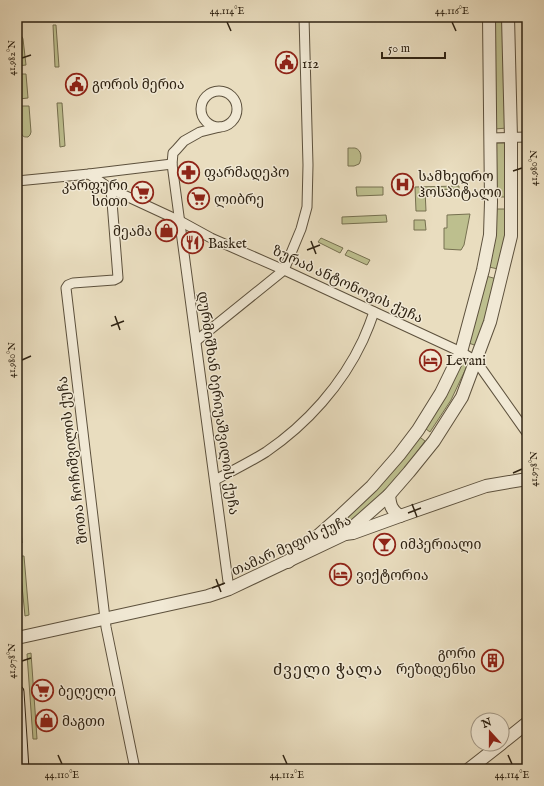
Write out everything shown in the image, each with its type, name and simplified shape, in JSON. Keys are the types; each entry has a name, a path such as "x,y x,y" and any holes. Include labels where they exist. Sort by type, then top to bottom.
{"main road":[{"path":"17,692 22,769"}],"street":[{"path":"196,341 284,270 301,229 307,207 308,165 304,17"},
{"path":"288,562 372,486 399,455 418,430 441,393 461,352 483,270 490,235 489,17"},
{"path":"337,519 336,525 340,531 345,534 389,495 434,441 462,397 490,322 511,236 511,138 508,17"},
{"path":"180,221 172,164 173,154 184,141 200,132 226,126 235,118 238,106 236,100 232,95 221,90 209,93 202,102 200,108 204,120 214,127 220,127"},
{"path":"200,132 204,120"},
{"path":"490,138 527,137"},
{"path":"17,182 172,164"},
{"name":"ზურაბ ანტონოვის ქუჩა","path":"89,174 111,189 180,221 211,238 461,352 476,361 527,433"},
{"name":"შოთა ჩოჩიშვილის ქუჩა","path":"111,189 118,278 114,280 73,283 68,285 66,288 106,627 135,769"},
{"path":"491,202 511,202"},
{"name":"დურმიშხან ბერიუაშვილის ქუჩა","path":"180,221 230,589"},
{"path":"483,270 502,275"},
{"path":"215,480 265,452 290,434 312,414 332,391 349,366 363,340 374,312"},
{"path":"418,430 434,441"},
{"name":"თამარ მეფის ქუჩა","path":"17,638 208,596 230,589 345,534 353,533 486,486 527,479"},
{"path":"389,495 390,504 394,512 400,516"},
{"path":"510,737 527,723"},
{"path":"469,769 491,752"}],"green space":[{"path":"493,17 505,17 507,128 495,129"},
{"path":"53,25 56,25 59,67 55,67"},
{"path":"17,35 21,36 23,39 26,65 17,66"},
{"path":"17,74 26,74 28,98 19,99"},
{"path":"57,103 62,103 65,146 60,147"},
{"path":"20,106 29,106 31,132 28,137 22,135 21,133"},
{"path":"495,143 507,143 507,197 495,197"},
{"path":"348,148 355,148 359,151 361,160 359,164 348,166"},
{"path":"459,186 459,189 425,190 426,211 416,211 415,187"},
{"path":"356,187 383,187 383,195 357,196"},
{"path":"496,209 506,209 504,245 498,269 489,267"},
{"path":"470,214 464,245 461,250 444,249 444,228 447,228 447,215"},
{"path":"386,215 387,222 342,224 342,217"},
{"path":"414,220 425,220 426,230 414,230"},
{"path":"321,238 343,248 340,253 318,242"},
{"path":"348,250 370,260 367,265 345,255"},
{"path":"486,276 497,279 477,346 466,342"},
{"path":"460,360 468,364 451,400 430,432 422,426"},
{"path":"417,435 425,441 403,471 380,496 349,523 345,523 343,520"},
{"path":"17,474 22,543 18,544 17,531"},
{"path":"19,556 24,556 29,615 25,616"},
{"path":"31,653 37,739 33,739 27,654"}],"place":[{"name":"112","path":"286,63"},
{"name":"გორის მერია","path":"77,84"},
{"name":"ფარმადეპო","path":"189,172"},
{"name":"სამხედრო ჰოსპიტალი","path":"402,184"},
{"name":"კარფური სითი","path":"143,193"},
{"name":"ლიბრე","path":"198,199"},
{"name":"მეამა","path":"167,231"},
{"name":"Basket","path":"193,243"},
{"name":"Levani","path":"431,360"},
{"name":"იმპერიალი","path":"385,544"},
{"name":"ვიქტორია","path":"340,575"},
{"name":"გორი რეზიდენსი","path":"492,661"},
{"name":"ბეღელი","path":"43,691"},
{"name":"მაგთი","path":"46,721"}],"district":[{"name":"ძველი ჭალა","path":"328,669"}]}
